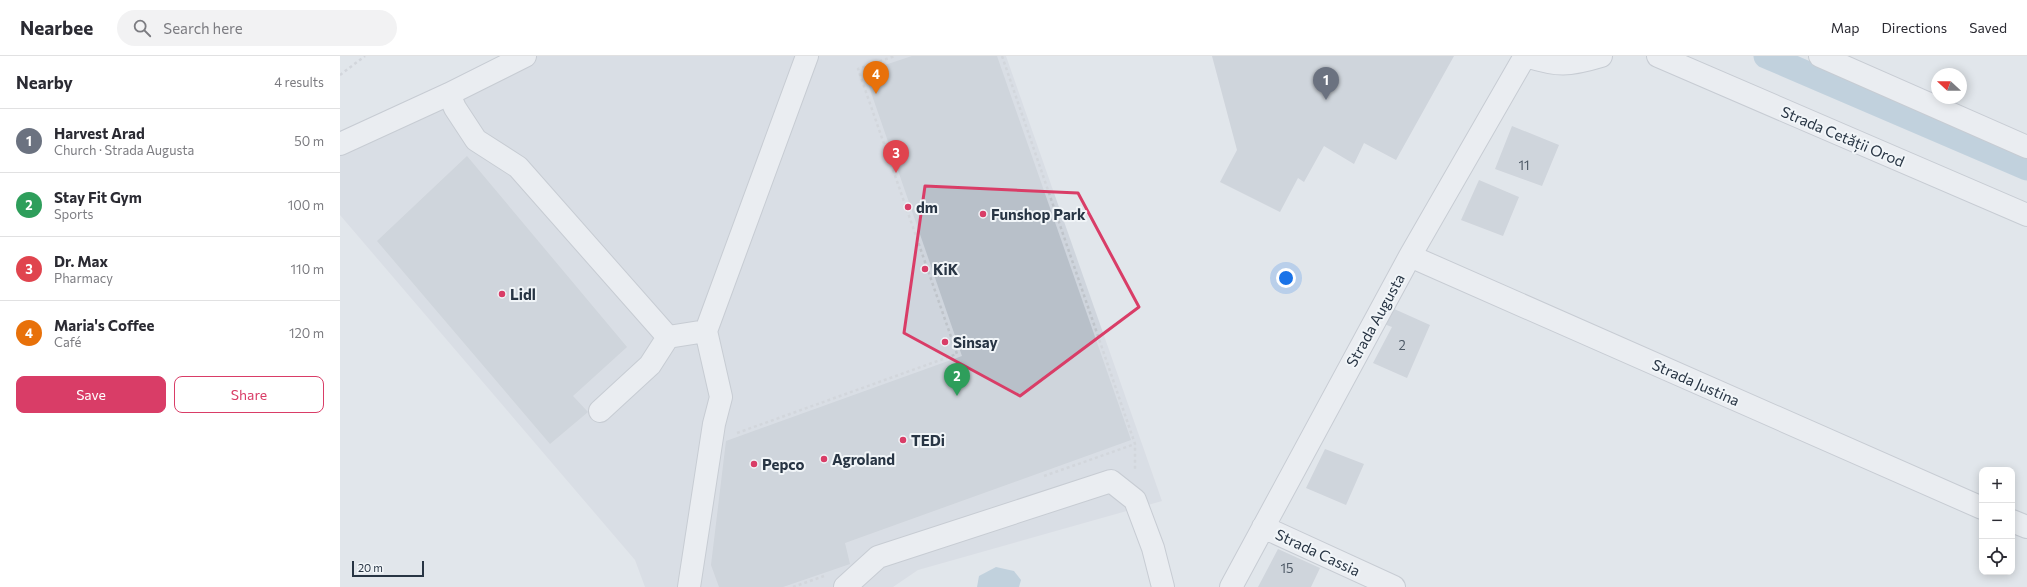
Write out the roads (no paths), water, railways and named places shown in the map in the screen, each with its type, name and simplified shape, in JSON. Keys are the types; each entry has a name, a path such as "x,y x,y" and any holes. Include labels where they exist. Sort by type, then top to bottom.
{"street":[{"path":"340,144 449,94 525,56"},
{"path":"689,587 714,424 721,397 706,331 807,56"},
{"path":"1525,56 1550,64 1576,64 1601,56"},
{"name":"Strada Augusta","path":"1231,587 1410,256 1525,56"},
{"name":"Strada Cetății Orod","path":"1658,56 2027,215"},
{"path":"1820,56 2027,147"},
{"path":"449,94 455,108 476,140 518,167 668,337"},
{"name":"Strada Justina","path":"1410,256 1979,507"},
{"path":"600,411 650,366 668,337 706,331"},
{"path":"845,587 878,557 1111,481 1136,500 1153,548 1162,587"},
{"path":"2015,522 2027,527"},
{"name":"Strada Cassia","path":"1263,527 1394,587"}],"water":[{"path":"996,567 1014,571 1021,580 1019,587 977,587 979,576"}],"waterway":[{"path":"1766,56 2027,168"}],"place":[{"name":"Maria's Coffee","path":"876,94"},
{"name":"Harvest Arad","path":"1326,100"},
{"name":"Dr. Max","path":"896,173"},
{"name":"dm","path":"908,207"},
{"name":"Funshop Park","path":"983,214"},
{"name":"KiK","path":"925,269"},
{"name":"Lidl","path":"502,294"},
{"name":"Sinsay","path":"945,342"},
{"name":"Stay Fit Gym","path":"957,396"},
{"name":"TEDi","path":"903,440"},
{"name":"Agroland","path":"824,459"},
{"name":"Pepco","path":"754,464"}]}
